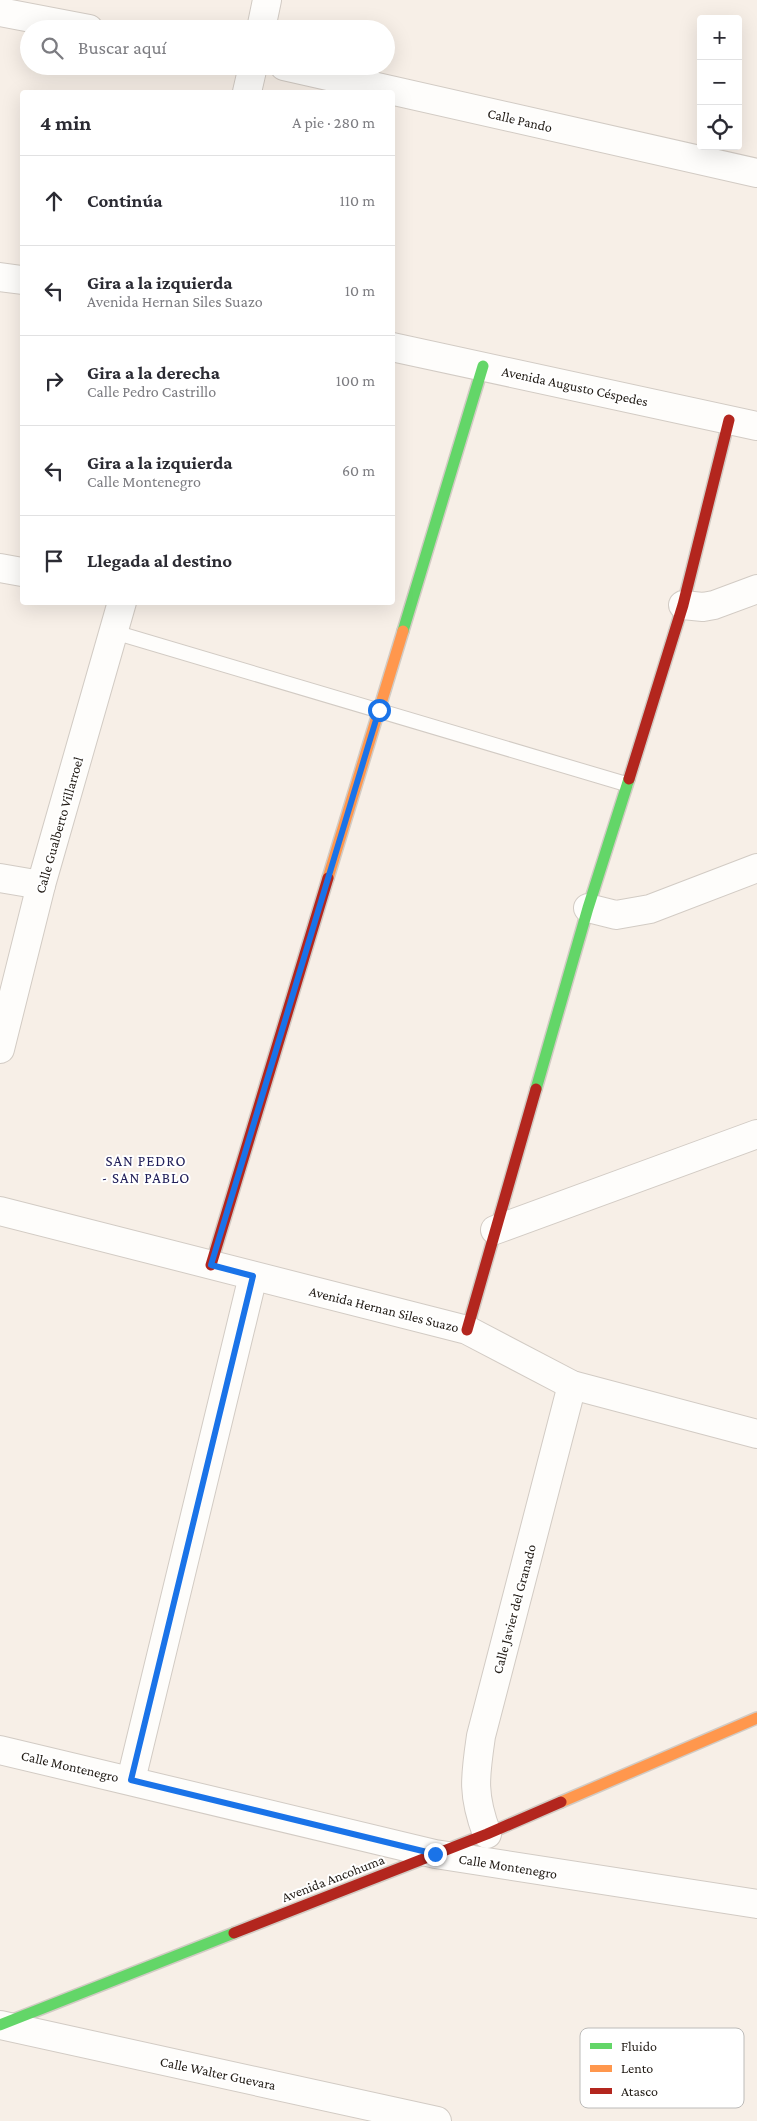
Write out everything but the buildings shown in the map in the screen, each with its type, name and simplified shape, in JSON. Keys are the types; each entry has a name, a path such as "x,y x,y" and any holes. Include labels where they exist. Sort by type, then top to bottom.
{"street":[{"path":"263,20 267,0"},
{"path":"0,12 42,20"},
{"path":"247,90 251,75"},
{"name":"Calle Pando","path":"324,75 390,90"},
{"name":"Calle Pando","path":"395,91 757,173"},
{"path":"0,277 20,280"},
{"name":"Avenida Augusto Céspedes","path":"395,348 757,426"},
{"path":"211,1265 483,366"},
{"path":"467,1330 494,1230 588,908 682,605 729,420"},
{"path":"0,568 20,572"},
{"path":"682,605 703,607 714,605 757,589"},
{"name":"Calle Gualberto Villarroel","path":"0,1049 41,885 121,605"},
{"path":"588,908 616,915 650,909 757,868"},
{"path":"0,878 41,885"},
{"path":"494,1230 757,1134"},
{"name":"Avenida Hernan Siles Suazo","path":"0,1211 467,1330 572,1385 756,1430"},
{"path":"131,1780 253,1276"},
{"name":"Calle Javier del Granado","path":"487,1834 475,1794 481,1736 572,1385"},
{"name":"Avenida Ancohuma","path":"0,2025 487,1834 757,1718"},
{"name":"Calle Montenegro","path":"0,1750 435,1854 757,1904"},
{"name":"Calle Walter Guevara","path":"0,2025 436,2121"}],"lane":[{"path":"114,632 626,784"}],"traffic: fast":[{"path":"403,631 483,366"},
{"path":"536,1089 588,908 629,779"},
{"path":"0,2025 234,1933"}],"traffic: slow":[{"path":"328,878 403,631"},
{"path":"561,1802 757,1718"}],"traffic: jam":[{"path":"629,779 683,605 729,420"},
{"path":"211,1265 328,878"},
{"path":"467,1330 536,1089"},
{"path":"234,1933 487,1834 561,1802"}],"district":[{"name":"SAN PEDRO - SAN PABLO","path":"146,1170"}],"route":[{"path":"379,710 211,1265 253,1276 131,1780 435,1854"}]}
